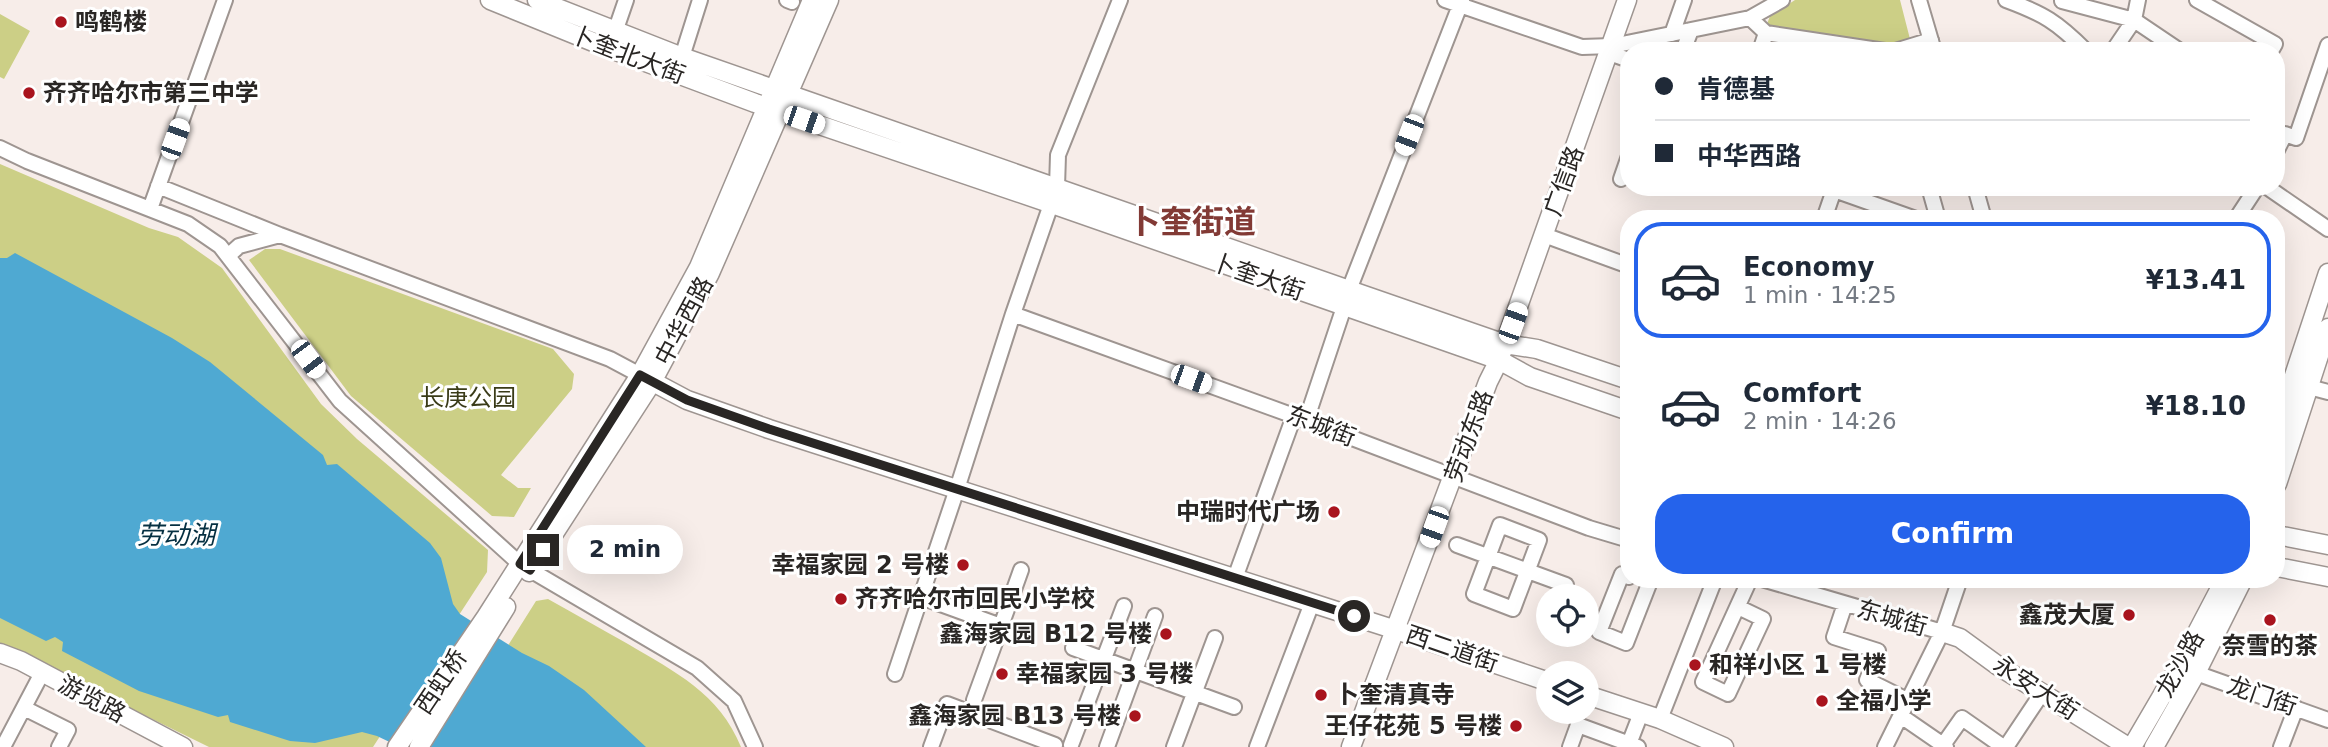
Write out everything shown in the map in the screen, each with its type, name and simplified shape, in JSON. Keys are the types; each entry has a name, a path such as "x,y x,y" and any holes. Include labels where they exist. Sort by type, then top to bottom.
{"main road":[{"name":"卜奎北大街","path":"490,0 608,48 773,108"},
{"name":"卜奎北大街","path":"537,0 615,32 780,91"},
{"path":"780,91 813,0"},
{"path":"780,91 830,0"},
{"name":"广信路","path":"1502,352 1627,0"},
{"name":"中华西路","path":"418,747 491,620 710,273 780,91"},
{"name":"卜奎大街","path":"780,91 1055,196 1502,352 1530,377 1620,408"},
{"name":"卜奎大街","path":"773,108 1055,196"},
{"path":"2285,403 2328,273"},
{"path":"2285,460 2328,328"},
{"name":"卜奎大街","path":"1502,352 1537,349 1620,377"},
{"name":"劳动东路","path":"1351,747 1488,382 1502,352"},
{"name":"西二道街","path":"646,378 699,404 1536,678"},
{"path":"2285,537 2328,545"},
{"path":"2285,569 2328,577"},
{"name":"龙沙路","path":"2130,747 2180,665 2220,588"},
{"name":"龙沙路","path":"2154,747 2196,673 2238,588"},
{"name":"西虹桥","path":"397,747 491,620"},
{"name":"永安大街","path":"1942,632 1960,638 2130,747"},
{"name":"游览路","path":"0,653 183,747"},
{"path":"1599,699 1660,719 1724,747"}],"street":[{"path":"150,209 225,0"},
{"path":"615,32 626,0"},
{"path":"682,57 700,0"},
{"path":"895,674 1013,313 1055,196 1058,155 1120,0"},
{"path":"1445,0 1461,3 1582,47 1611,50 1620,48"},
{"path":"1672,34 1685,0"},
{"path":"1642,42 1750,18 1782,0"},
{"path":"1919,0 1932,42"},
{"path":"2006,0 2038,11 2076,42"},
{"path":"2056,23 2062,0 2134,20 2166,42"},
{"path":"2119,42 2134,20 2138,0"},
{"path":"2197,0 2271,42"},
{"path":"1235,578 1294,416 1310,409 1346,299 1461,3"},
{"path":"1750,18 1766,33 1809,42"},
{"path":"1686,42 1691,30"},
{"path":"1763,42 1766,33"},
{"path":"2285,134 2296,138 2328,45"},
{"path":"1611,50 1620,55"},
{"path":"0,148 188,224 220,246 340,401 525,567 697,668 734,701 755,747"},
{"path":"158,186 280,235 610,359 646,378"},
{"path":"1848,196 1873,210"},
{"path":"2280,196 2328,229"},
{"path":"229,255 239,246 280,235"},
{"path":"1545,235 1620,263"},
{"name":"东城街","path":"1013,313 1620,537"},
{"path":"2309,387 2328,392"},
{"path":"1500,525 1539,540 1528,571 1513,609 1474,594 1500,525"},
{"path":"1457,545 1563,584"},
{"path":"974,700 1021,570"},
{"path":"1620,579 1599,632 1626,643 1643,588"},
{"path":"1660,719 1711,588"},
{"path":"1738,607 1763,619 1728,694 1703,682 1747,588"},
{"name":"东城街","path":"1792,588 1942,632"},
{"path":"1885,747 1942,632 1957,588"},
{"path":"921,597 1001,626"},
{"path":"1256,747 1312,603"},
{"path":"1845,604 1833,637 1878,651 1867,680 1909,701"},
{"path":"931,747 947,704 1055,746 1057,740 1074,746 1124,606"},
{"path":"1107,747 1155,616"},
{"path":"1174,747 1215,638"},
{"path":"1073,648 1234,707"},
{"path":"3,747 42,673"},
{"name":"龙门街","path":"2196,673 2328,720"},
{"path":"1901,716 1945,746 1962,718 2001,746 2042,693"},
{"path":"24,708 68,730 59,747"},
{"path":"2281,747 2296,708"},
{"path":"1570,747 1578,725 1634,745 1641,713"}],"green space":[{"path":"1795,0 1900,0 1911,42 1860,42 1769,27 1767,24 1770,16"},
{"path":"0,14 30,31 4,79 0,77"},
{"name":"劳动湖","path":"0,164 149,228 178,237 222,268 321,404 357,439 488,550 487,572 373,747 209,747 30,659 0,649"},
{"name":"长庚公园","path":"265,249 280,249 553,349 574,374 572,389 501,475 518,488 531,488 514,517 492,516 351,396 249,260"},
{"path":"548,599 662,664 694,686 721,712 741,747 444,747 536,601"}],"water":[{"name":"劳动湖","path":"15,253 172,338 210,362 323,455 327,465 337,464 430,543 441,558 453,604 460,614 522,653 549,666 584,690 646,747 400,747 362,732 315,743 290,741 230,722 228,715 218,717 139,691 62,651 63,642 55,637 46,641 0,618 0,258 7,258"}],"place":[{"name":"鸣鹤楼","path":"61,22"},
{"name":"齐齐哈尔市第三中学","path":"29,93"},
{"name":"中瑞时代广场","path":"1334,512"},
{"name":"幸福家园 2 号楼","path":"963,565"},
{"name":"齐齐哈尔市回民小学校","path":"841,599"},
{"name":"鑫茂大厦","path":"2129,615"},
{"name":"奈雪的茶","path":"2270,620"},
{"name":"鑫海家园 B12 号楼","path":"1166,634"},
{"name":"和祥小区 1 号楼","path":"1695,665"},
{"name":"幸福家园 3 号楼","path":"1002,674"},
{"name":"卜奎清真寺","path":"1321,695"},
{"name":"全福小学","path":"1822,701"},
{"name":"鑫海家园 B13 号楼","path":"1135,716"},
{"name":"王仔花苑 5 号楼","path":"1516,726"}],"district":[{"name":"卜奎街道","path":"1192,222"}],"route":[{"path":"543,550 530,570 520,564 640,375 687,400 769,429 1354,616"}]}
